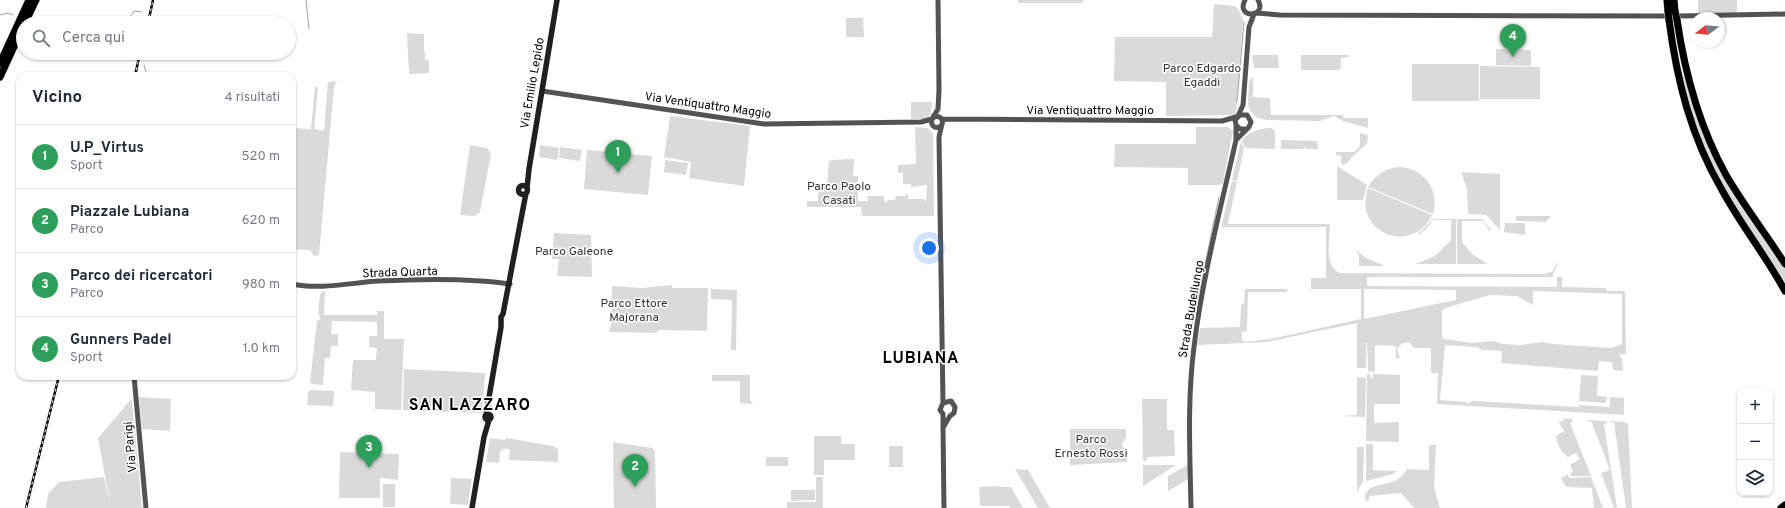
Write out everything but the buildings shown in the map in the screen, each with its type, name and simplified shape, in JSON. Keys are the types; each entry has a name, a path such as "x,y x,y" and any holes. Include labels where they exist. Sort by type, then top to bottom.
{"highway":[{"path":"22,16 29,0"},
{"path":"28,16 36,0"},
{"path":"1667,0 1693,94 1714,152 1735,191 1785,264"},
{"path":"1674,0 1672,16 1681,90 1700,148 1724,194 1785,291"},
{"path":"0,63 16,28"},
{"path":"0,77 16,42"},
{"path":"1781,508 1785,505"}],"main road":[{"name":"Via Emilio Lepido","path":"472,508 557,0"},
{"path":"1776,508 1785,502"}],"street":[{"path":"938,0 939,90 938,109 933,118 933,126 939,137"},
{"name":"Strada Budellungo","path":"1191,508 1190,418 1194,343 1236,140 1237,116 1243,105 1249,27 1247,13 1243,7 1245,0"},
{"path":"1258,0 1260,6 1271,14"},
{"name":"Strada Budellungo","path":"1249,27 1260,6"},
{"path":"1247,13 1672,16 1785,14"},
{"path":"939,90 942,121 939,137 943,391 945,402"},
{"name":"Via Ventiquattro Maggio","path":"542,91 764,124 921,122 933,118"},
{"name":"Strada Budellungo","path":"1236,140 1245,129 1249,127 1251,122 1243,105"},
{"path":"1237,116 1243,114 1247,115"},
{"path":"933,118 939,116 942,121"},
{"name":"Via Ventiquattro Maggio","path":"1222,121 1237,116"},
{"name":"Via Ventiquattro Maggio","path":"921,122 938,127 942,121 957,120 1222,121 1236,125"},
{"path":"1236,125 1240,129 1245,129"},
{"name":"Strada Quarta","path":"296,285 311,287 383,281 430,280 475,281 510,285"},
{"name":"Via Parigi","path":"134,380 146,508"},
{"path":"943,427 950,416 954,413 955,407 952,402 945,402 940,407 943,414 943,427 944,508"},
{"path":"943,414 950,416"}],"green space":[{"path":"1018,0 1083,0 1083,3 1018,3"},
{"path":"1698,0 1737,0 1737,13 1698,12"},
{"name":"Parco Edgardo Egaddi","path":"1214,4 1235,6 1239,10 1243,20 1236,115 1166,116 1166,82 1114,81 1115,37 1212,37"},
{"path":"846,18 863,18 864,37 846,37"},
{"path":"407,33 424,34 425,60 429,61 429,73 409,74"},
{"path":"1496,49 1531,50 1531,66 1496,65"},
{"path":"1252,55 1278,55 1279,68 1254,68"},
{"path":"1301,55 1349,55 1349,57 1341,58 1341,68 1339,70 1301,70"},
{"path":"1412,64 1479,64 1479,101 1412,101"},
{"path":"1480,66 1540,67 1540,99 1480,99"},
{"path":"1685,75 1701,126 1785,269 1785,286 1738,213 1702,146 1680,77"},
{"path":"1253,77 1256,77 1253,78 1253,97 1270,98 1271,115 1343,115 1344,118 1368,118 1368,128 1343,121 1334,116 1320,121 1266,120 1256,117 1250,111 1248,104 1249,82"},
{"path":"340,81 336,82 334,87 319,255 314,256 310,250 296,249 296,128 311,129 315,87 318,87 314,129 324,131 328,82"},
{"path":"911,102 932,102 931,114 926,119 911,119"},
{"path":"670,116 750,126 744,186 689,178 691,162 664,157"},
{"name":"Parco Paolo Casati","path":"915,127 927,128 933,133 934,216 862,216 861,207 807,207 807,201 818,201 818,187 827,187 829,161 831,160 854,159 853,176 858,176 858,201 868,201 867,196 884,196 884,201 886,203 888,200 895,200 896,196 905,196 908,194 908,199 923,199 926,201 927,185 911,187 911,184 903,184 903,173 898,173 898,165 916,164"},
{"path":"1196,127 1228,127 1233,131 1223,183 1220,185 1188,185 1188,168 1114,167 1115,144 1196,144"},
{"path":"1271,128 1275,131 1275,149 1245,148 1242,141 1247,135 1258,130"},
{"path":"1360,133 1368,135 1367,144 1346,164 1343,165 1341,163 1341,156 1336,155 1336,152 1354,152 1360,146"},
{"path":"1281,140 1317,141 1318,149 1306,149 1305,147 1303,149 1281,149"},
{"path":"1241,141 1244,149 1237,181 1232,180"},
{"path":"470,145 487,148 491,154 480,212 475,216 460,215"},
{"path":"540,145 559,148 557,160 539,157"},
{"path":"560,147 582,150 580,161 559,158"},
{"path":"587,150 652,156 648,195 584,189"},
{"path":"665,160 688,163 686,175 664,172"},
{"path":"1337,166 1367,185 1363,200 1337,200"},
{"path":"1399,167 1416,171 1428,182 1434,197 1435,205 1433,214 1368,187 1381,173"},
{"path":"1461,172 1500,174 1500,230 1486,215 1468,214 1467,189"},
{"path":"1232,181 1237,182 1228,224 1330,224 1329,258 1335,270 1340,273 1545,274 1553,271 1558,262 1553,277 1367,277 1367,286 1557,287 1557,277 1562,277 1562,287 1606,288 1607,291 1625,291 1626,354 1620,354 1620,357 1622,358 1623,371 1613,370 1612,362 1599,361 1598,371 1501,363 1502,351 1484,351 1476,347 1445,345 1440,400 1467,402 1467,404 1473,401 1579,407 1579,405 1610,407 1610,397 1624,398 1624,415 1437,404 1438,373 1431,373 1431,348 1414,348 1408,342 1404,343 1399,346 1397,350 1400,358 1396,358 1396,346 1375,345 1375,372 1368,371 1366,343 1366,368 1357,368 1357,323 1267,342 1197,345 1200,328 1240,327 1241,304 1244,304 1245,289 1288,289 1287,292 1248,292 1247,331 1242,332 1242,340 1244,342 1271,339 1361,319 1361,289 1311,289 1311,278 1326,278 1326,227 1221,227","holes":["1364,289 1456,290 1456,300 1364,319","1533,291 1622,294 1622,344 1611,348 1542,342 1521,345 1502,344 1493,341 1471,343 1444,339 1442,337 1442,311 1445,308 1490,295 1517,296 1533,305"]},
{"path":"1368,188 1432,215 1423,228 1411,235 1399,237 1386,234 1376,227 1368,217 1365,204"},
{"path":"1516,216 1551,216 1546,222 1516,221"},
{"path":"1433,219 1456,219 1456,264 1416,264 1435,256 1451,240 1451,220 1433,220 1427,228 1419,235 1418,234"},
{"path":"1457,219 1482,219 1492,231 1489,230 1483,221 1462,221 1462,242 1472,254 1488,264 1457,264"},
{"path":"1505,223 1525,223 1525,235 1504,232"},
{"name":"Parco Galeone","path":"554,233 591,235 592,277 557,276 559,259 552,259"},
{"path":"1355,249 1366,258 1385,266 1359,266 1359,255"},
{"name":"Parco Ettore Majorana","path":"672,285 672,288 708,288 707,331 658,330 657,333 609,332 611,325 612,286 642,288"},
{"path":"711,289 737,290 736,350 731,350 732,300 711,299"},
{"path":"325,290 324,315 377,315 377,311 384,311 384,339 404,339 401,410 375,409 375,392 351,390 353,360 376,360 377,348 369,347 369,336 377,336 377,322 332,321 331,334 338,334 338,346 331,346 330,358 325,358 323,385 312,384 310,382 317,321 320,319 318,314 320,294"},
{"path":"404,369 485,373 482,413 403,410"},
{"path":"1367,374 1370,374 1370,378 1373,378 1373,374 1400,375 1400,404 1374,404 1374,423 1399,422 1399,442 1366,441"},
{"path":"712,375 750,375 750,400 753,404 740,403 740,381 712,381"},
{"path":"1581,375 1598,376 1597,396 1607,397 1606,403 1579,401"},
{"path":"1357,377 1366,378 1365,417 1340,416 1357,415"},
{"path":"310,390 334,391 333,406 307,405 308,392"},
{"path":"139,397 171,399 170,431 142,429"},
{"path":"132,398 142,508 111,508 98,438"},
{"path":"1142,399 1167,399 1167,430 1174,430 1175,456 1147,457 1147,461 1143,461"},
{"path":"1566,418 1572,419 1573,422 1570,423 1591,476 1571,476 1570,474 1573,471 1570,465 1580,459 1576,453 1568,457 1561,451 1556,436 1564,431 1559,423"},
{"path":"1588,420 1606,421 1607,423 1604,424 1617,508 1614,508 1601,473 1610,470 1591,421 1588,422"},
{"path":"1610,421 1624,422 1628,424 1632,508 1626,508 1614,422 1611,423"},
{"name":"Parco Ernesto Rossi","path":"1070,429 1126,429 1126,438 1122,446 1127,450 1127,462 1070,465"},
{"path":"814,436 841,436 841,444 855,444 855,460 824,460 824,475 814,475"},
{"path":"490,438 505,440 506,438 553,446 558,449 558,462 509,460 510,450 506,448 500,451 499,463 486,462"},
{"path":"613,442 652,448 655,451 656,508 614,508"},
{"path":"1366,444 1373,444 1373,470 1397,471 1393,474 1366,481"},
{"path":"1429,445 1436,445 1434,487 1440,508 1414,508 1401,493 1369,496 1369,500 1365,501 1366,494 1369,489 1396,480 1402,476 1407,469 1429,470"},
{"path":"889,446 903,446 903,467 889,467"},
{"path":"1357,447 1364,447 1363,482 1357,493"},
{"path":"340,452 399,454 398,480 380,478 380,498 339,498"},
{"path":"766,457 788,457 788,466 766,466"},
{"path":"1189,464 1190,478 1168,491 1168,476"},
{"path":"1143,465 1176,465 1143,486"},
{"path":"1015,469 1028,470 1050,508 1038,508"},
{"path":"1568,474 1569,478 1591,477 1603,508 1594,508 1592,488 1566,487 1561,478"},
{"path":"104,477 111,508 46,508 48,494 59,482"},
{"path":"816,477 823,477 823,508 787,508 787,502 816,502"},
{"path":"451,478 472,479 468,505 450,504"},
{"path":"383,484 395,484 395,507 383,507"},
{"path":"979,487 1011,487 1023,508 1010,508 1010,506 980,506"},
{"path":"791,490 815,490 815,500 791,501"}],"waterway":[{"path":"306,0 309,29"},
{"path":"131,16 134,11 142,12"},
{"path":"0,15 8,13 13,15"},
{"path":"1237,102 1244,22"},
{"path":"144,65 146,72"},
{"path":"1187,351 1219,197"}],"railway":[{"path":"150,16 153,0"},
{"path":"136,72 138,60"},
{"path":"26,508 58,380"}],"place":[{"name":"Gunners Padel","path":"1513,57"},
{"name":"U.P_Virtus","path":"618,173"},
{"name":"Parco dei ricercatori","path":"369,468"},
{"name":"Piazzale Lubiana","path":"635,487"}],"district":[{"name":"LUBIANA","path":"921,357"},
{"name":"SAN LAZZARO","path":"470,404"}]}
